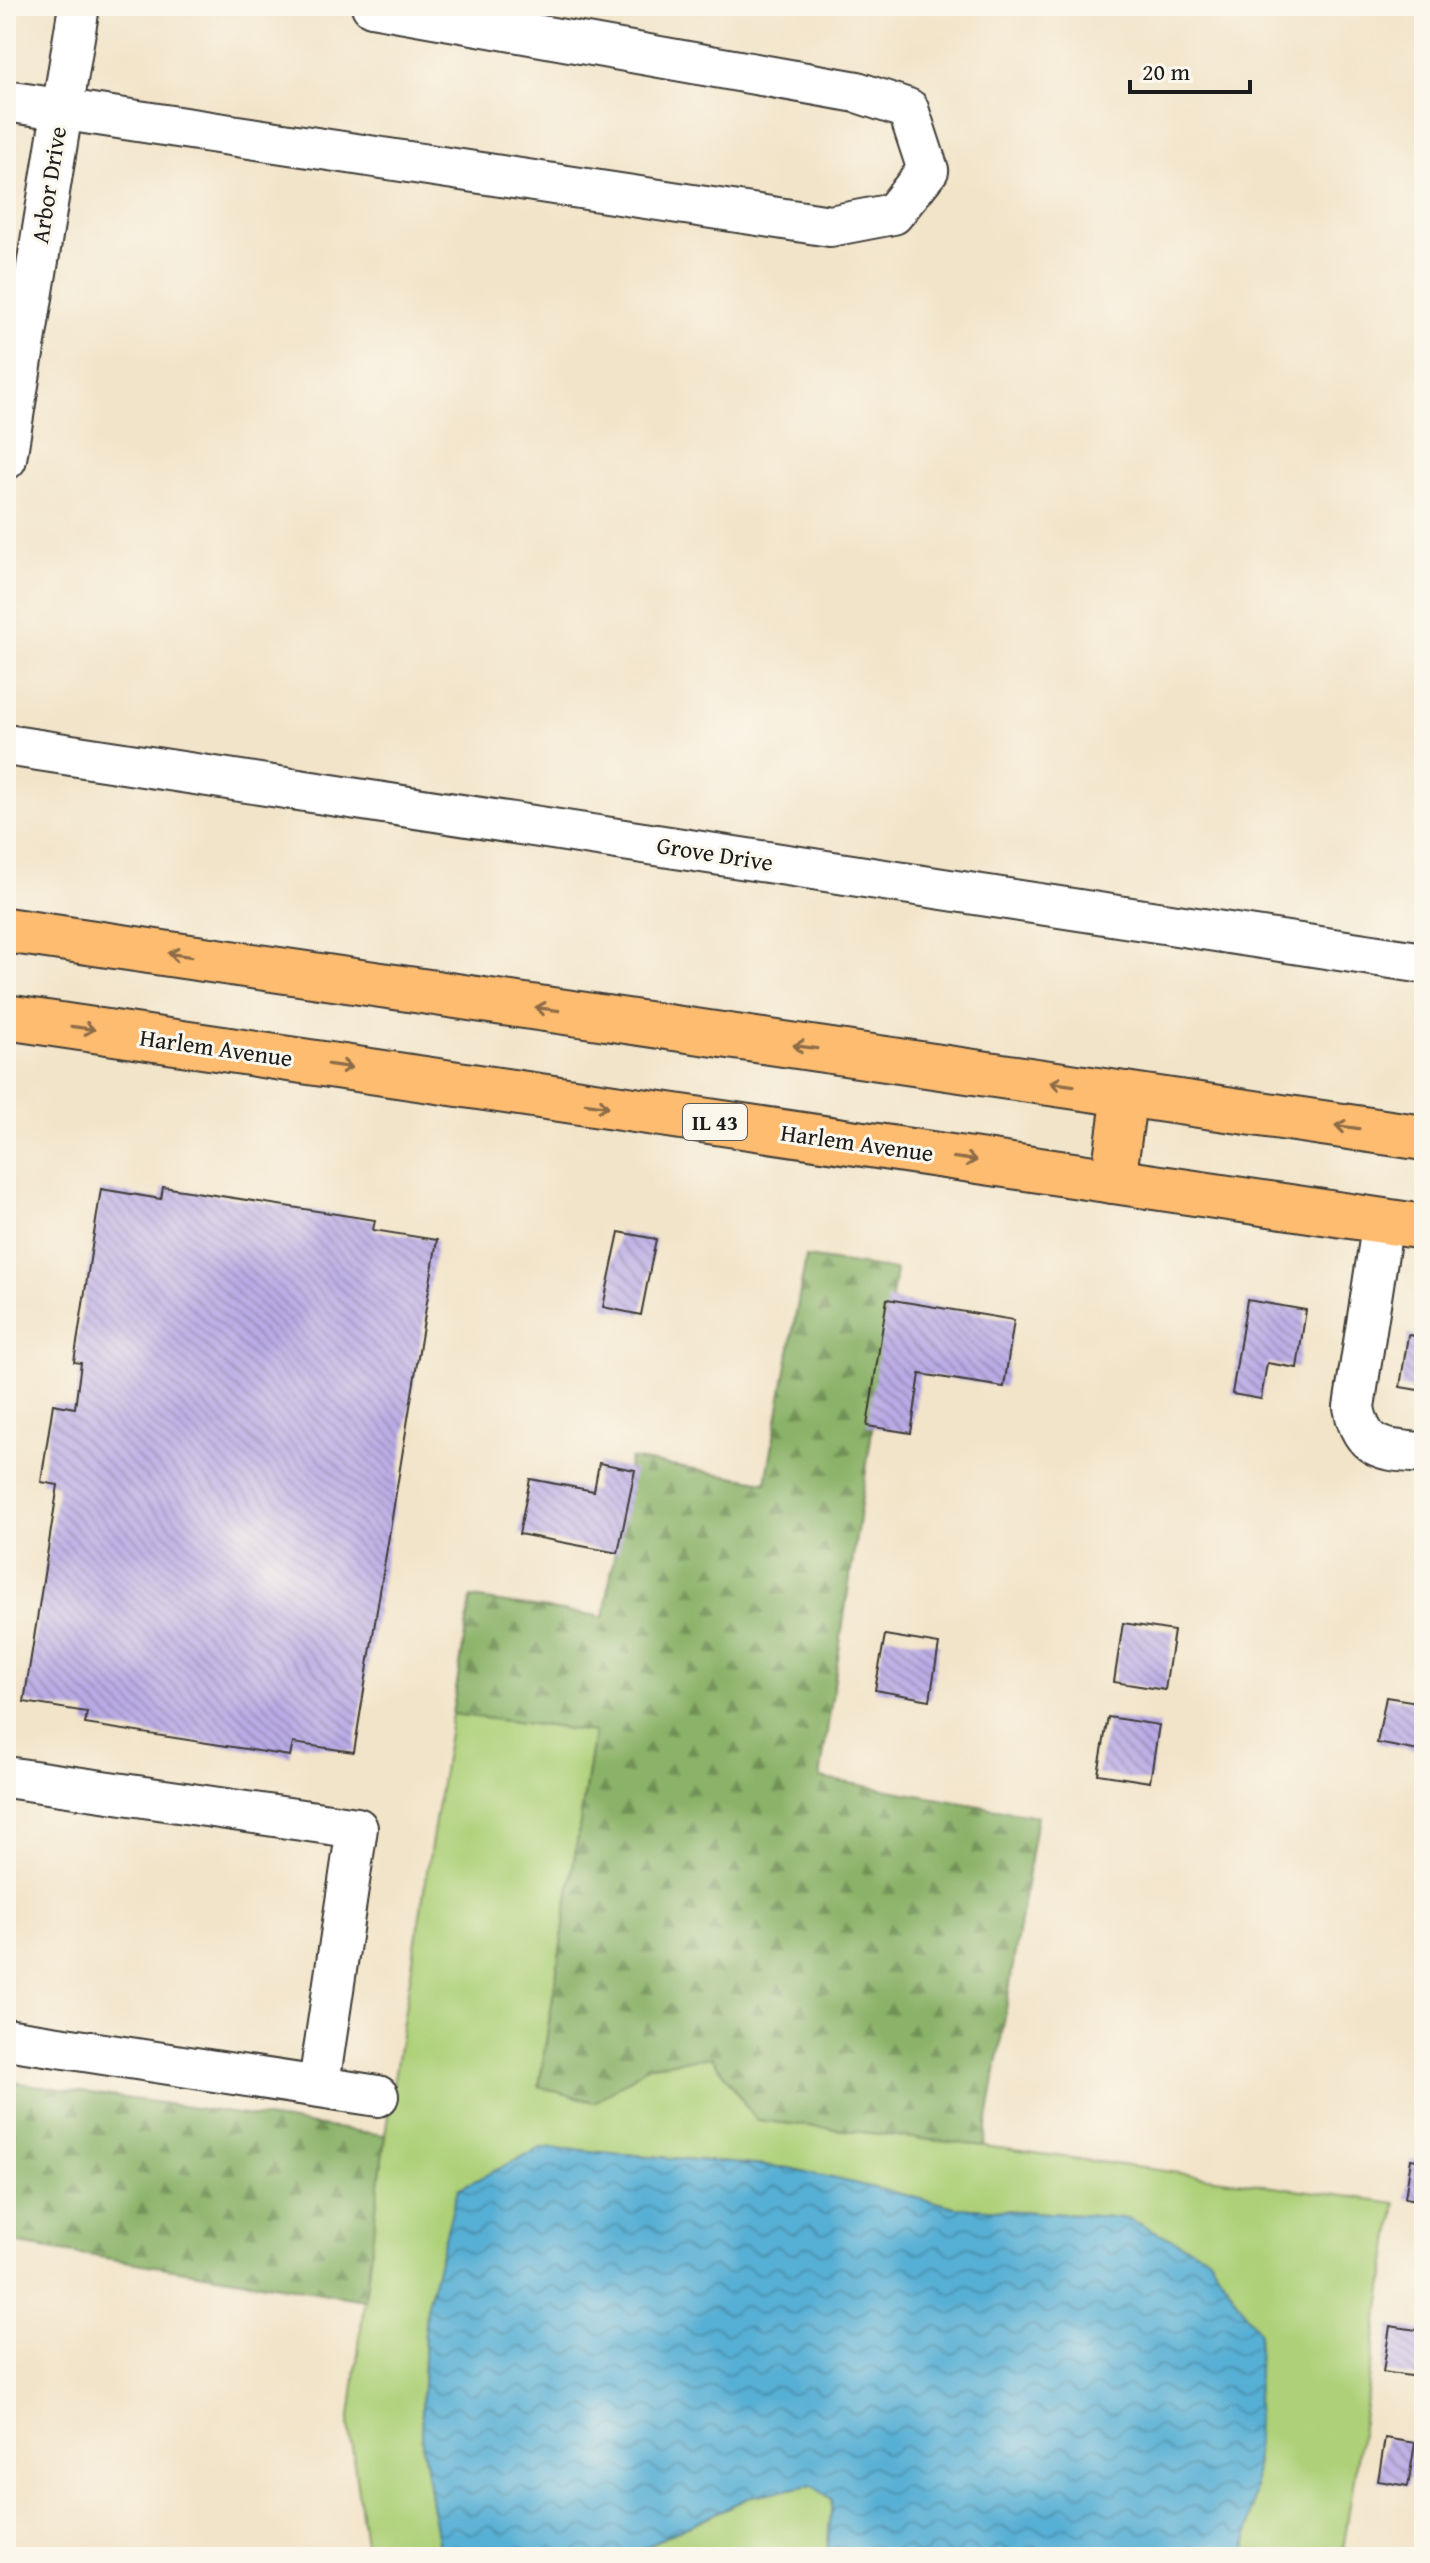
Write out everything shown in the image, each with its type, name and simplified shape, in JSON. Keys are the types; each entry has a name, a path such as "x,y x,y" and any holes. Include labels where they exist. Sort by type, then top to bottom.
{"main road":[{"path":"6,930 1424,1138"},
{"name":"Harlem Avenue","path":"6,1017 1404,1224"},
{"path":"1113,1181 1125,1094"}],"street":[{"name":"Arbor Drive","path":"6,459 79,6"},
{"path":"6,101 830,226 893,214 928,170 908,109 857,92 372,6"},
{"name":"Grove Drive","path":"6,745 1424,963"},
{"path":"1404,1224 1354,1407 1357,1423 1366,1440 1385,1450 1424,1453"},
{"path":"6,1777 357,1828 319,2084"},
{"path":"6,2039 319,2084 378,2096"}],"green space":[{"path":"806,1257 896,1270 820,1778 1037,1816 984,2146 756,2120 712,2057 650,2065 595,2102 539,2087 594,1732 452,1714 471,1598 604,1617 630,1459 766,1482"},
{"path":"452,1714 594,1732 539,2086 595,2102 650,2065 712,2057 757,2120 984,2146 1396,2203 1342,2557 1245,2557 1255,2485 1127,2218 956,2207 789,2168 542,2147 426,2308 421,2436 439,2548 447,2557 380,2557 365,2544 349,2425 385,2135"},
{"path":"6,2081 385,2135 365,2300 6,2242"},
{"path":"812,2485 832,2499 827,2557 632,2557 668,2535 752,2496"}],"water":[{"path":"542,2147 789,2168 956,2207 1127,2218 1208,2256 1259,2333 1255,2485 1245,2557 827,2557 832,2499 811,2485 752,2496 668,2535 632,2557 447,2557 439,2548 421,2436 426,2308 458,2189"}],"building":[{"path":"163,1187 375,1220 373,1230 437,1240 354,1752 293,1743 290,1756 85,1724 87,1712 24,1702 58,1485 41,1482 53,1404 75,1408 81,1363 74,1362 101,1189 161,1199"},
{"path":"619,1232 656,1239 641,1315 603,1307"},
{"path":"887,1299 1014,1320 1004,1387 920,1374 911,1433 867,1426"},
{"path":"1247,1300 1306,1310 1297,1368 1267,1363 1261,1399 1232,1394"},
{"path":"1408,1335 1424,1337 1424,1391 1400,1387"},
{"path":"599,1463 635,1470 618,1553 519,1534 530,1479 594,1491"},
{"path":"1123,1623 1174,1631 1165,1690 1114,1682"},
{"path":"885,1635 939,1644 930,1700 875,1690"},
{"path":"1386,1697 1424,1703 1424,1752 1377,1743"},
{"path":"1108,1717 1159,1725 1150,1782 1098,1774"},
{"path":"1411,2159 1424,2161 1424,2201 1405,2198"},
{"path":"1390,2326 1424,2331 1424,2378 1383,2372"},
{"path":"1385,2438 1415,2443 1408,2486 1378,2481"}]}
